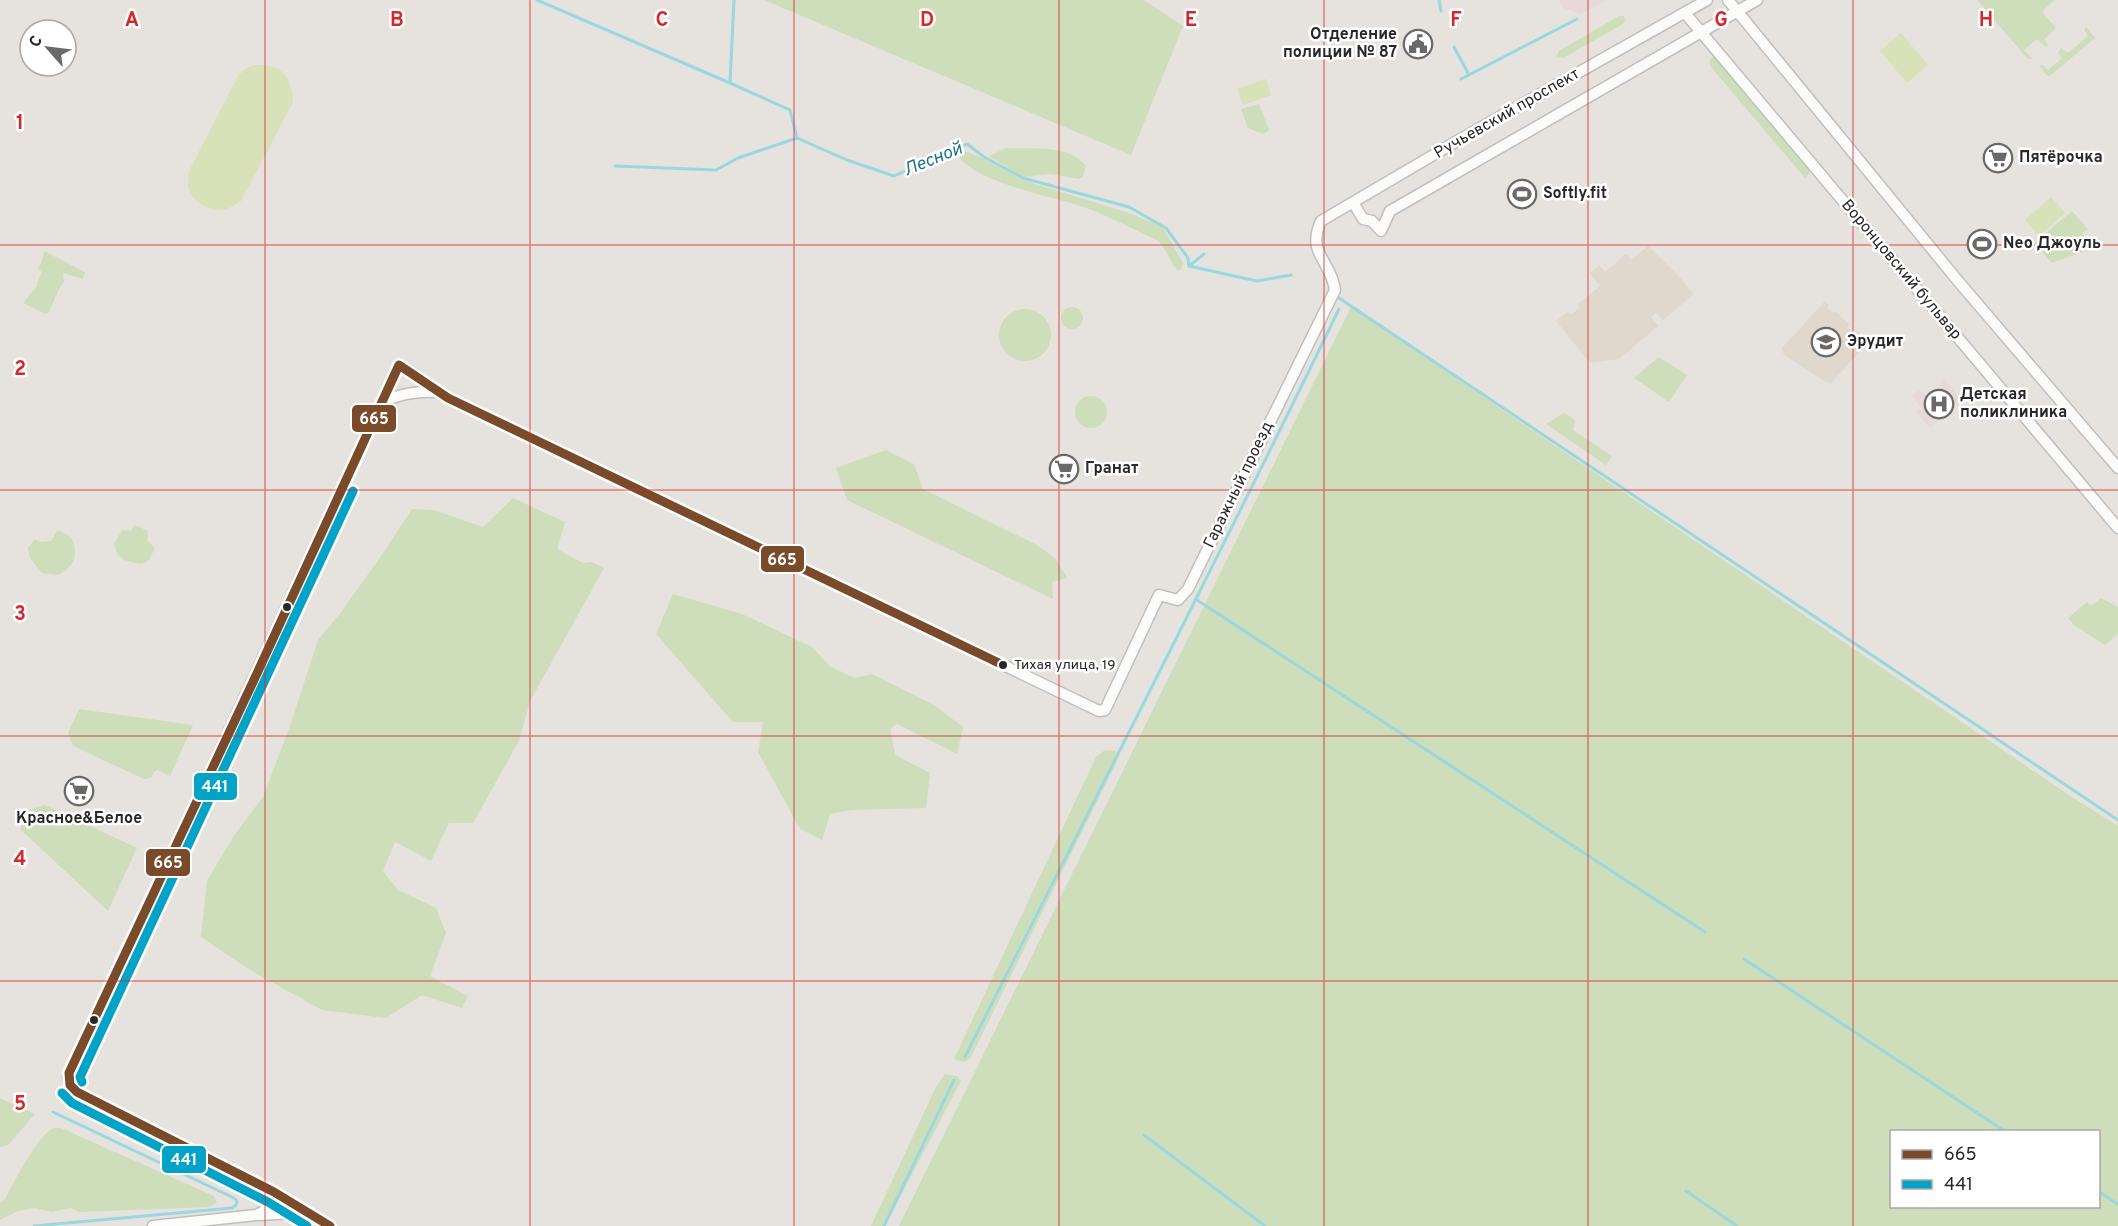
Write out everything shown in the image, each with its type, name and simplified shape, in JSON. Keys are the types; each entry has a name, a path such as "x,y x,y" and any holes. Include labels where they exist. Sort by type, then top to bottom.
{"street":[{"name":"Ручьевский проспект","path":"1316,235 1321,221 1707,0"},
{"path":"1728,0 1958,281 2118,468"},
{"path":"1354,204 1363,219 1372,221 1381,231 1390,211 1757,0"},
{"name":"Воронцовский бульвар","path":"1685,13 2118,528"},
{"name":"Гаражный проезд","path":"436,392 1099,711 1104,710 1159,595 1178,600 1188,589 1335,290 1331,273 1317,248 1316,235"},
{"path":"330,1226 273,1192 77,1092 70,1085 68,1077 399,365 411,371 436,392"},
{"path":"382,402 405,393 436,392"},
{"path":"256,1215 270,1207 274,1197 273,1192"},
{"path":"153,1226 256,1215 294,1213 313,1216"}],"shaded area":[{"path":"1559,0 1607,0 1581,14 1563,8"},
{"path":"1648,246 1694,294 1663,320 1656,312 1651,317 1658,326 1619,359 1590,363 1556,321 1568,312 1571,315 1580,307 1578,304 1600,286 1590,273 1599,265 1605,272 1626,254 1631,260"},
{"name":"Эрудит","path":"1825,301 1829,305 1827,308 1833,313 1835,311 1849,324 1847,327 1853,332 1856,330 1861,335 1859,338 1864,342 1867,340 1869,342 1831,383 1784,355 1782,348"},
{"name":"Детская поликлиника","path":"1944,379 1963,400 1930,428 1916,412 1921,407 1912,396 1919,390 1929,398 1941,387 1939,384"}],"green space":[{"path":"764,0 1144,0 1183,26 1131,155"},
{"path":"1977,0 2054,0 2042,12 2056,28 2044,39 2048,45 2045,47 2037,39 2024,50 2032,59 2028,59"},
{"path":"1619,16 1624,16 1623,24 1563,58 1556,57 1559,51"},
{"path":"2086,27 2095,38 2050,76 2047,76 2039,65 2043,65 2048,70 2062,58 2058,53 2061,48 2068,53 2088,36 2084,30"},
{"path":"1901,33 1928,65 1907,83 1880,51"},
{"path":"1714,54 1810,169 1805,178 1711,67 1709,62"},
{"path":"255,65 272,67 284,73 290,85 293,102 241,201 224,210 212,209 201,204 192,196 188,185 189,171 238,76 246,68"},
{"path":"1266,79 1271,95 1243,105 1237,89"},
{"path":"1259,104 1269,130 1263,134 1248,128 1241,109"},
{"path":"1006,148 1060,151 1079,159 1086,166 1083,176 1079,179 1050,174 1023,177 989,156"},
{"path":"965,151 1023,180 1129,213 1162,226 1183,263 1181,270 1178,271 1157,240 1081,206 1014,187 980,173 967,165 959,156"},
{"path":"2051,197 2065,213 2039,236 2025,220"},
{"path":"2072,211 2088,229 2082,233 2093,248 2052,263 2034,243"},
{"path":"44,251 85,272 83,279 63,273 64,282 46,314 23,303 37,286 42,272 38,269"},
{"path":"1072,307 1080,310 1083,318 1080,326 1072,329 1064,326 1061,318 1064,310"},
{"path":"1351,307 2118,826 2118,1226 899,1226"},
{"path":"1020,309 1030,309 1044,316 1051,335 1044,354 1030,361 1020,361 1010,357 1003,350 999,340 999,330 1003,320 1010,313"},
{"path":"1659,357 1687,375 1669,402 1634,378"},
{"path":"1091,396 1102,401 1107,412 1102,423 1091,428 1080,423 1075,412 1080,401"},
{"path":"1564,413 1575,420 1573,430 1612,456 1606,465 1546,424"},
{"path":"886,450 914,464 923,489 1037,545 1055,558 1067,578 1052,582 1053,599 847,500 836,468"},
{"path":"513,498 565,522 557,549 583,563 592,562 604,568 530,701 519,741 473,823 449,823 431,861 395,842 383,871 398,890 436,908 446,933 430,976 468,996 462,1008 422,995 386,1018 322,1010 250,970 201,937 207,881 233,837 263,797 290,726 318,640 342,611 412,509 434,510 483,527"},
{"path":"135,525 148,531 147,540 155,548 149,560 142,564 124,560 118,555 114,544 122,530 131,531"},
{"path":"58,530 71,537 75,549 74,559 69,567 59,575 42,573 30,558 28,548 35,539 41,542 51,541"},
{"path":"673,594 742,614 812,647 831,667 855,678 872,674 934,705 963,727 957,754 897,724 890,729 895,755 930,773 926,808 851,810 830,814 822,840 800,829 758,752 763,722 733,722 656,634"},
{"path":"2101,598 2118,607 2118,634 2105,645 2074,625 2068,618 2087,602 2091,606"},
{"path":"79,709 193,725 170,776 158,770 151,778 144,779 73,746 68,733"},
{"path":"1105,750 1115,751 1119,757 970,1059 963,1062 954,1059 1096,757"},
{"path":"45,805 137,848 108,911 20,829 29,810"},
{"path":"945,1074 957,1076 961,1081 885,1226 871,1226 936,1087"},
{"path":"0,1098 35,1114 8,1145 0,1147"},
{"path":"54,1128 61,1128 214,1196 217,1203 209,1207 80,1212 71,1208 52,1212 35,1208 18,1211 0,1220 0,1203 5,1199 41,1139"}],"waterway":[{"path":"537,0 790,110 797,138"},
{"path":"730,83 734,0"},
{"path":"1439,0 1441,11"},
{"path":"1461,79 1577,19"},
{"path":"1454,47 1469,75"},
{"name":"Лесной","path":"615,166 716,170 738,158 797,138 847,160 894,176 967,144 984,157 1023,178 1129,207 1166,228 1188,258 1189,266 1257,281 1291,275"},
{"name":"Лесной","path":"1189,266 1204,254"},
{"path":"1339,298 2118,820"},
{"path":"965,1057 1339,309"},
{"path":"1197,600 1705,932"},
{"path":"1744,959 2003,1130"},
{"path":"884,1226 954,1080"},
{"path":"34,1226 232,1208 237,1201 53,1112"},
{"path":"1144,1135 1265,1226"},
{"path":"1686,1191 1737,1226"},
{"path":"2100,1192 2118,1204"}],"transit line":[{"name":"665","path":"70,1085 69,1073 399,365 448,398 1003,665"},
{"name":"441","path":"82,1082 80,1077 353,491"},
{"name":"665","path":"70,1085 77,1092 274,1192 330,1226"},
{"name":"441","path":"62,1093 72,1103 268,1202 307,1226"}],"place":[{"name":"Отделение полиции № 87","path":"1418,44"},
{"name":"Пятёрочка","path":"1998,158"},
{"name":"Softly.fit","path":"1522,194"},
{"name":"Neo Джоуль","path":"1982,244"},
{"name":"Эрудит","path":"1826,342"},
{"name":"Детская поликлиника","path":"1939,404"},
{"name":"Гранат","path":"1064,469"},
{"name":"Тихая улица, 19","path":"1003,665"},
{"name":"Красное&Белое","path":"79,791"}]}
